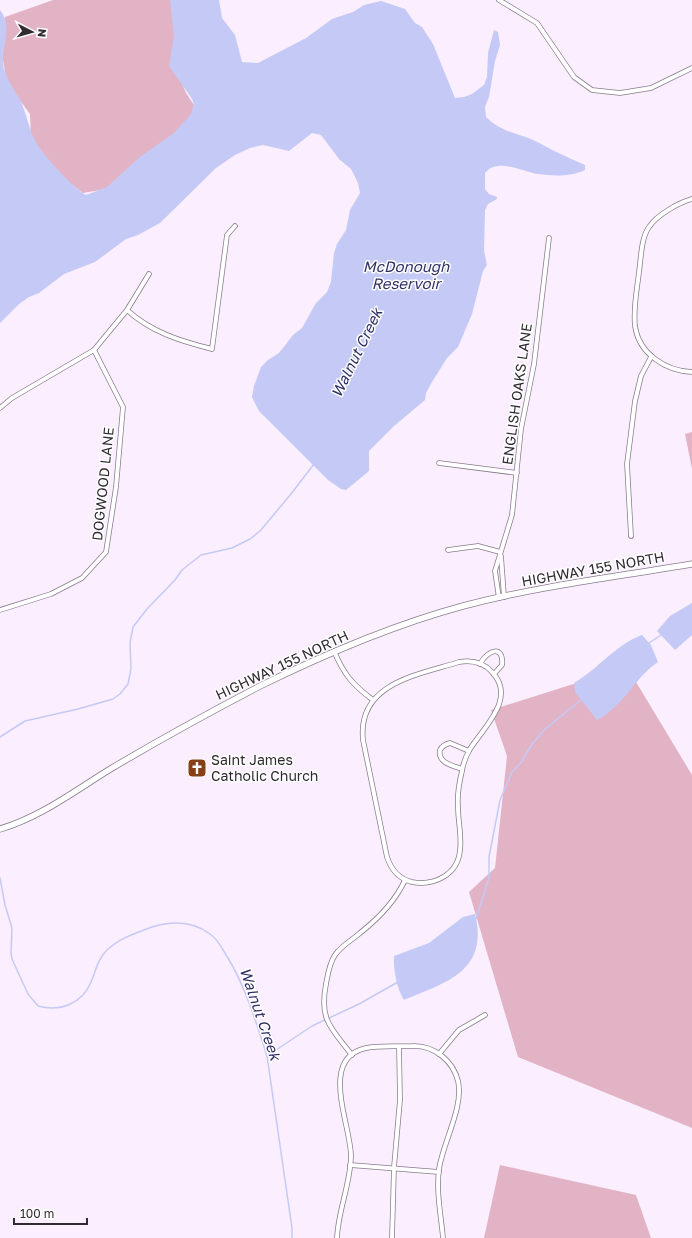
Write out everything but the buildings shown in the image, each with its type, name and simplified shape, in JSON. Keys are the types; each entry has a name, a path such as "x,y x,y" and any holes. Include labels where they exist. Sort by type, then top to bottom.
{"main road":[{"name":"HIGHWAY 155 NORTH","path":"0,829 10,826 57,802 184,726 260,686 334,651 430,616 502,598 692,564"}],"street":[{"path":"499,0 537,23 574,78 592,90 620,93 651,88 692,68"},
{"path":"692,199 671,209 656,219 648,227 645,234 634,318 637,336 651,357 674,370 692,372"},
{"path":"127,310 145,325 164,335 212,349 227,235 235,226"},
{"name":"ENGLISH OAKS LANE","path":"502,598 500,552 511,520 522,420 534,364 549,238"},
{"path":"0,408 12,398 94,350 127,310 149,274"},
{"name":"DOGWOOD LANE","path":"0,610 51,594 82,578 106,552 116,487 122,407 94,350"},
{"path":"631,536 627,464 635,402 641,376 651,357"},
{"path":"439,463 517,474"},
{"path":"448,550 478,546 500,552"},
{"path":"334,651 341,668 348,678 373,700"},
{"path":"480,664 488,653 493,651 498,653 502,657 502,664 494,674"},
{"path":"459,662 480,664 494,674 501,693 500,706 469,751 462,769 458,795 461,845 457,862 450,873 437,881 424,883 405,880 395,872 387,857 363,740 364,719 373,700 386,688 400,681 459,662"},
{"path":"462,769 443,761 440,755 441,750 446,744 450,743 469,751"},
{"path":"352,1055 329,1024 324,1011 323,999 329,967 335,955 341,948 372,924 387,909 396,897 405,880"},
{"path":"439,1054 458,1030 485,1015"},
{"path":"392,1238 394,1168 400,1100 399,1047"},
{"path":"337,1238 350,1165 349,1132 339,1082 342,1067 352,1055 367,1048 422,1047 439,1054 454,1070 459,1092 458,1103 443,1152 439,1172 439,1200 443,1238"},
{"path":"350,1165 439,1172"}],"shaded area":[{"path":"53,0 173,0 176,70 186,93 200,114 118,187 83,193 59,175 31,139 30,114 7,83 1,49 5,17"},
{"path":"692,432 692,469 685,434"},
{"path":"627,667 692,775 692,1128 518,1057 469,892 495,868 507,756 491,710"},
{"path":"500,1165 636,1195 651,1238 484,1238"}],"water":[{"name":"McDonough Reservoir","path":"170,0 219,0 222,18 235,35 242,62 258,63 306,38 332,19 353,12 364,5 381,1 405,9 415,23 422,27 433,44 455,98 472,94 484,85 487,77 488,53 494,30 498,32 500,45 495,61 489,97 485,107 486,117 499,127 534,140 585,165 585,170 574,174 562,175 538,174 503,166 490,168 485,173 485,189 489,194 497,197 497,199 488,204 485,210 484,251 487,265 483,271 472,314 458,347 447,358 432,382 426,393 425,400 394,426 369,451 369,471 346,490 341,489 328,480 259,411 252,397 254,386 261,367 268,360 279,353 293,335 302,328 316,303 327,292 331,282 334,253 337,244 346,230 350,210 360,193 358,183 351,169 339,159 321,135 312,133 289,151 263,145 250,148 235,155 216,168 160,223 138,235 126,239 95,262 64,274 39,293 29,297 19,304 0,323 0,10 6,22 6,36 3,56 4,68 21,102 34,137 45,155 59,171 74,186 86,195 107,187 141,156 174,133 191,114 194,104 192,99 169,66 174,35"},
{"path":"692,603 692,635 675,650 657,631 670,616"},
{"path":"642,635 651,645 658,662 642,676 614,708 597,720 575,692 574,683 623,645"},
{"path":"475,914 478,933 476,949 470,962 461,972 449,980 404,1000 396,979 394,956 429,943 463,917"}],"waterway":[{"name":"Walnut Creek","path":"0,737 25,721 78,709 113,699 120,694 128,684 131,669 130,643 133,627 147,609 175,580 182,570 201,555 232,548 250,539 260,531 314,464"},
{"path":"649,643 661,635"},
{"path":"476,919 489,877 489,857 500,800 512,772 522,761 532,744 545,729 581,700"},
{"name":"Walnut Creek","path":"0,878 5,905 12,928 12,959 28,994 38,1006 46,1008 62,1007 76,1001 87,990 99,962 107,950 123,939 140,931 160,925 182,923 197,927 216,939 240,981 267,1056 292,1228 292,1238"},
{"path":"267,1056 312,1026 359,1004 398,982"}],"place":[{"name":"Saint James Catholic Church","path":"197,768"}]}
